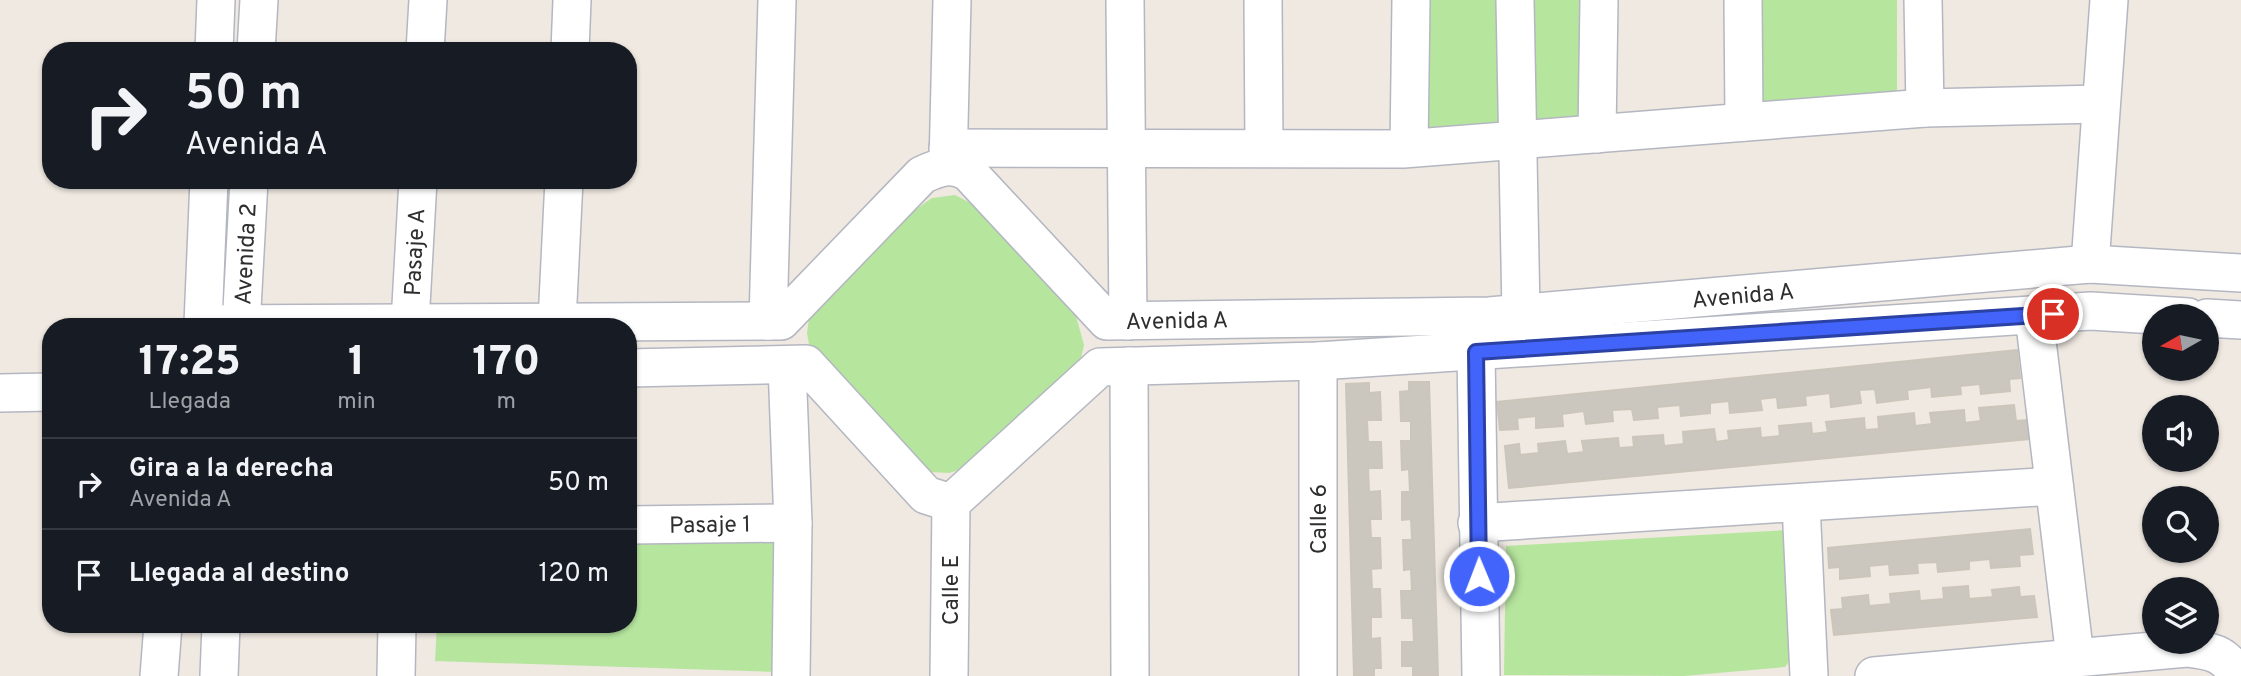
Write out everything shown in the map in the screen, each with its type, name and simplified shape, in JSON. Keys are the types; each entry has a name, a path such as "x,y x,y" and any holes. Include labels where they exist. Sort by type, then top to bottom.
{"street":[{"path":"214,42 216,0"},
{"path":"257,42 259,0"},
{"path":"426,42 428,0"},
{"path":"570,42 572,0"},
{"path":"768,321 776,0"},
{"path":"948,157 951,0"},
{"path":"1125,0 1128,321"},
{"path":"1263,0 1264,148"},
{"path":"1409,148 1411,0"},
{"path":"1515,0 1521,313"},
{"path":"1597,134 1599,0"},
{"path":"1744,0 1744,122"},
{"path":"1923,0 1925,108"},
{"path":"2090,264 2109,0"},
{"path":"637,322 781,321 922,175 948,157 1126,147 1409,148 1925,108 2101,104"},
{"name":"Avenida A","path":"948,157 969,173 1108,321 1521,313 2090,264 2241,273"},
{"name":"Avenida 2","path":"203,318 209,189"},
{"name":"Avenida 2","path":"241,318 249,189"},
{"name":"Pasaje A","path":"410,318 417,189"},
{"path":"557,318 564,189"},
{"name":"Avenida A","path":"951,503 1100,367 1318,361 2091,312 2142,315"},
{"path":"2034,316 2075,657"},
{"path":"2219,319 2241,320"},
{"path":"1476,352 1480,676"},
{"name":"Calle 6","path":"1318,361 1318,676"},
{"path":"637,368 806,364 926,495 951,503"},
{"path":"787,365 793,523 791,676"},
{"path":"1129,366 1130,676"},
{"path":"0,393 42,392"},
{"path":"1478,523 2054,486"},
{"name":"Calle E","path":"950,676 951,503"},
{"path":"1801,504 1810,676"},
{"name":"Pasaje 1","path":"637,525 793,523"},
{"path":"159,676 162,633"},
{"path":"219,676 221,633"},
{"path":"395,676 397,633"},
{"path":"1874,676 2188,648 2218,652 2232,666 2237,676"}],"green space":[{"path":"1420,0 1591,0 1587,129 1416,141"},
{"path":"1754,0 1897,0 1897,104 1754,115"},
{"path":"955,195 980,208 1074,309 1084,345 1081,358 1068,376 966,468 949,473 930,472 811,356 807,333 810,311 898,222 932,198"},
{"path":"1788,530 1795,654 1785,667 1684,676 1504,675 1506,546"},
{"path":"782,534 777,672 435,661 437,633 637,633 637,536"}],"building":[{"path":"2017,350 2020,378 2009,379 2010,391 1981,394 1980,384 1960,386 1961,394 1932,397 1931,387 1907,390 1908,399 1877,403 1875,389 1859,390 1861,403 1831,407 1830,393 1805,396 1806,405 1778,408 1777,397 1760,399 1762,410 1730,413 1729,401 1710,403 1710,413 1681,416 1680,405 1657,407 1658,418 1634,420 1632,409 1612,410 1613,421 1586,424 1584,411 1562,414 1563,426 1536,428 1536,416 1517,418 1518,429 1500,430 1497,402"},
{"path":"1409,382 1429,382 1438,676 1413,676 1413,666 1402,666 1402,642 1414,642 1413,618 1402,618 1401,591 1412,591 1411,569 1404,570 1403,540 1412,540 1411,519 1402,520 1402,492 1410,492 1409,469 1402,470 1401,441 1411,441 1411,421 1401,421 1400,392 1409,391"},
{"path":"1369,383 1369,393 1380,392 1381,420 1367,420 1368,442 1381,442 1382,468 1368,468 1369,492 1380,491 1381,519 1370,519 1371,538 1380,538 1381,568 1371,569 1372,589 1380,589 1381,617 1371,617 1371,639 1380,638 1381,668 1374,668 1374,676 1354,676 1346,384"},
{"path":"2014,405 2016,421 2027,420 2029,439 1509,488 1505,446 1519,444 1520,455 1539,453 1538,444 1565,441 1567,454 1584,452 1582,441 1618,438 1619,448 1634,447 1633,437 1663,435 1664,446 1684,444 1683,432 1714,429 1716,442 1729,440 1728,431 1760,428 1761,438 1780,436 1779,426 1811,423 1812,434 1828,432 1826,422 1864,418 1865,430 1879,429 1878,417 1914,413 1915,426 1932,424 1930,413 1964,410 1965,423 1981,421 1979,408"},
{"path":"2030,529 2033,554 2019,555 2020,566 1991,568 1990,559 1969,561 1969,569 1938,572 1937,562 1917,563 1918,573 1890,575 1889,564 1869,566 1870,576 1840,579 1840,567 1829,568 1828,548"},
{"path":"1968,586 1969,599 1993,597 1992,590 2019,587 2020,597 2034,596 2037,617 1834,635 1831,610 1843,609 1842,598 1868,595 1869,606 1891,604 1890,594 1919,591 1920,601 1944,599 1943,588"}],"route":[{"path":"1479,576 1476,352 2053,314"}]}
